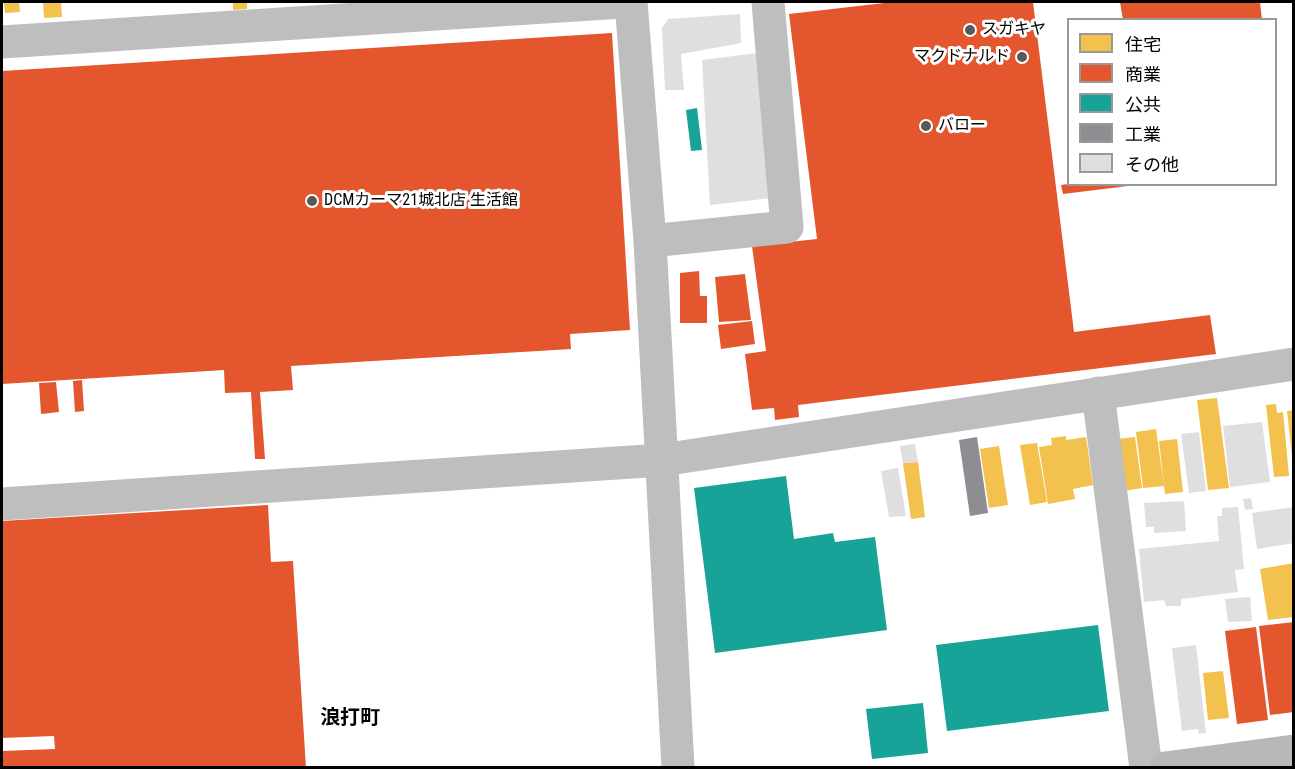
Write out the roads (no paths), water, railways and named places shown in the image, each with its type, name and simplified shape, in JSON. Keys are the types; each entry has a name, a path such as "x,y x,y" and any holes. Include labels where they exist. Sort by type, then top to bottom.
{"street":[{"path":"2,42 622,2"},
{"path":"631,2 650,241 678,768"},
{"path":"650,241 786,227 768,2"},
{"path":"2,504 662,460 1293,364"},
{"path":"1098,393 1146,768"},
{"path":"1165,768 1293,751"}],"place":[{"name":"スガキヤ","path":"970,30"},
{"name":"マクドナルド","path":"1022,57"},
{"name":"バロー","path":"926,126"},
{"name":"DCMカーマ21城北店 生活館","path":"312,201"}],"district":[{"name":"浪打町","path":"350,719"}]}
